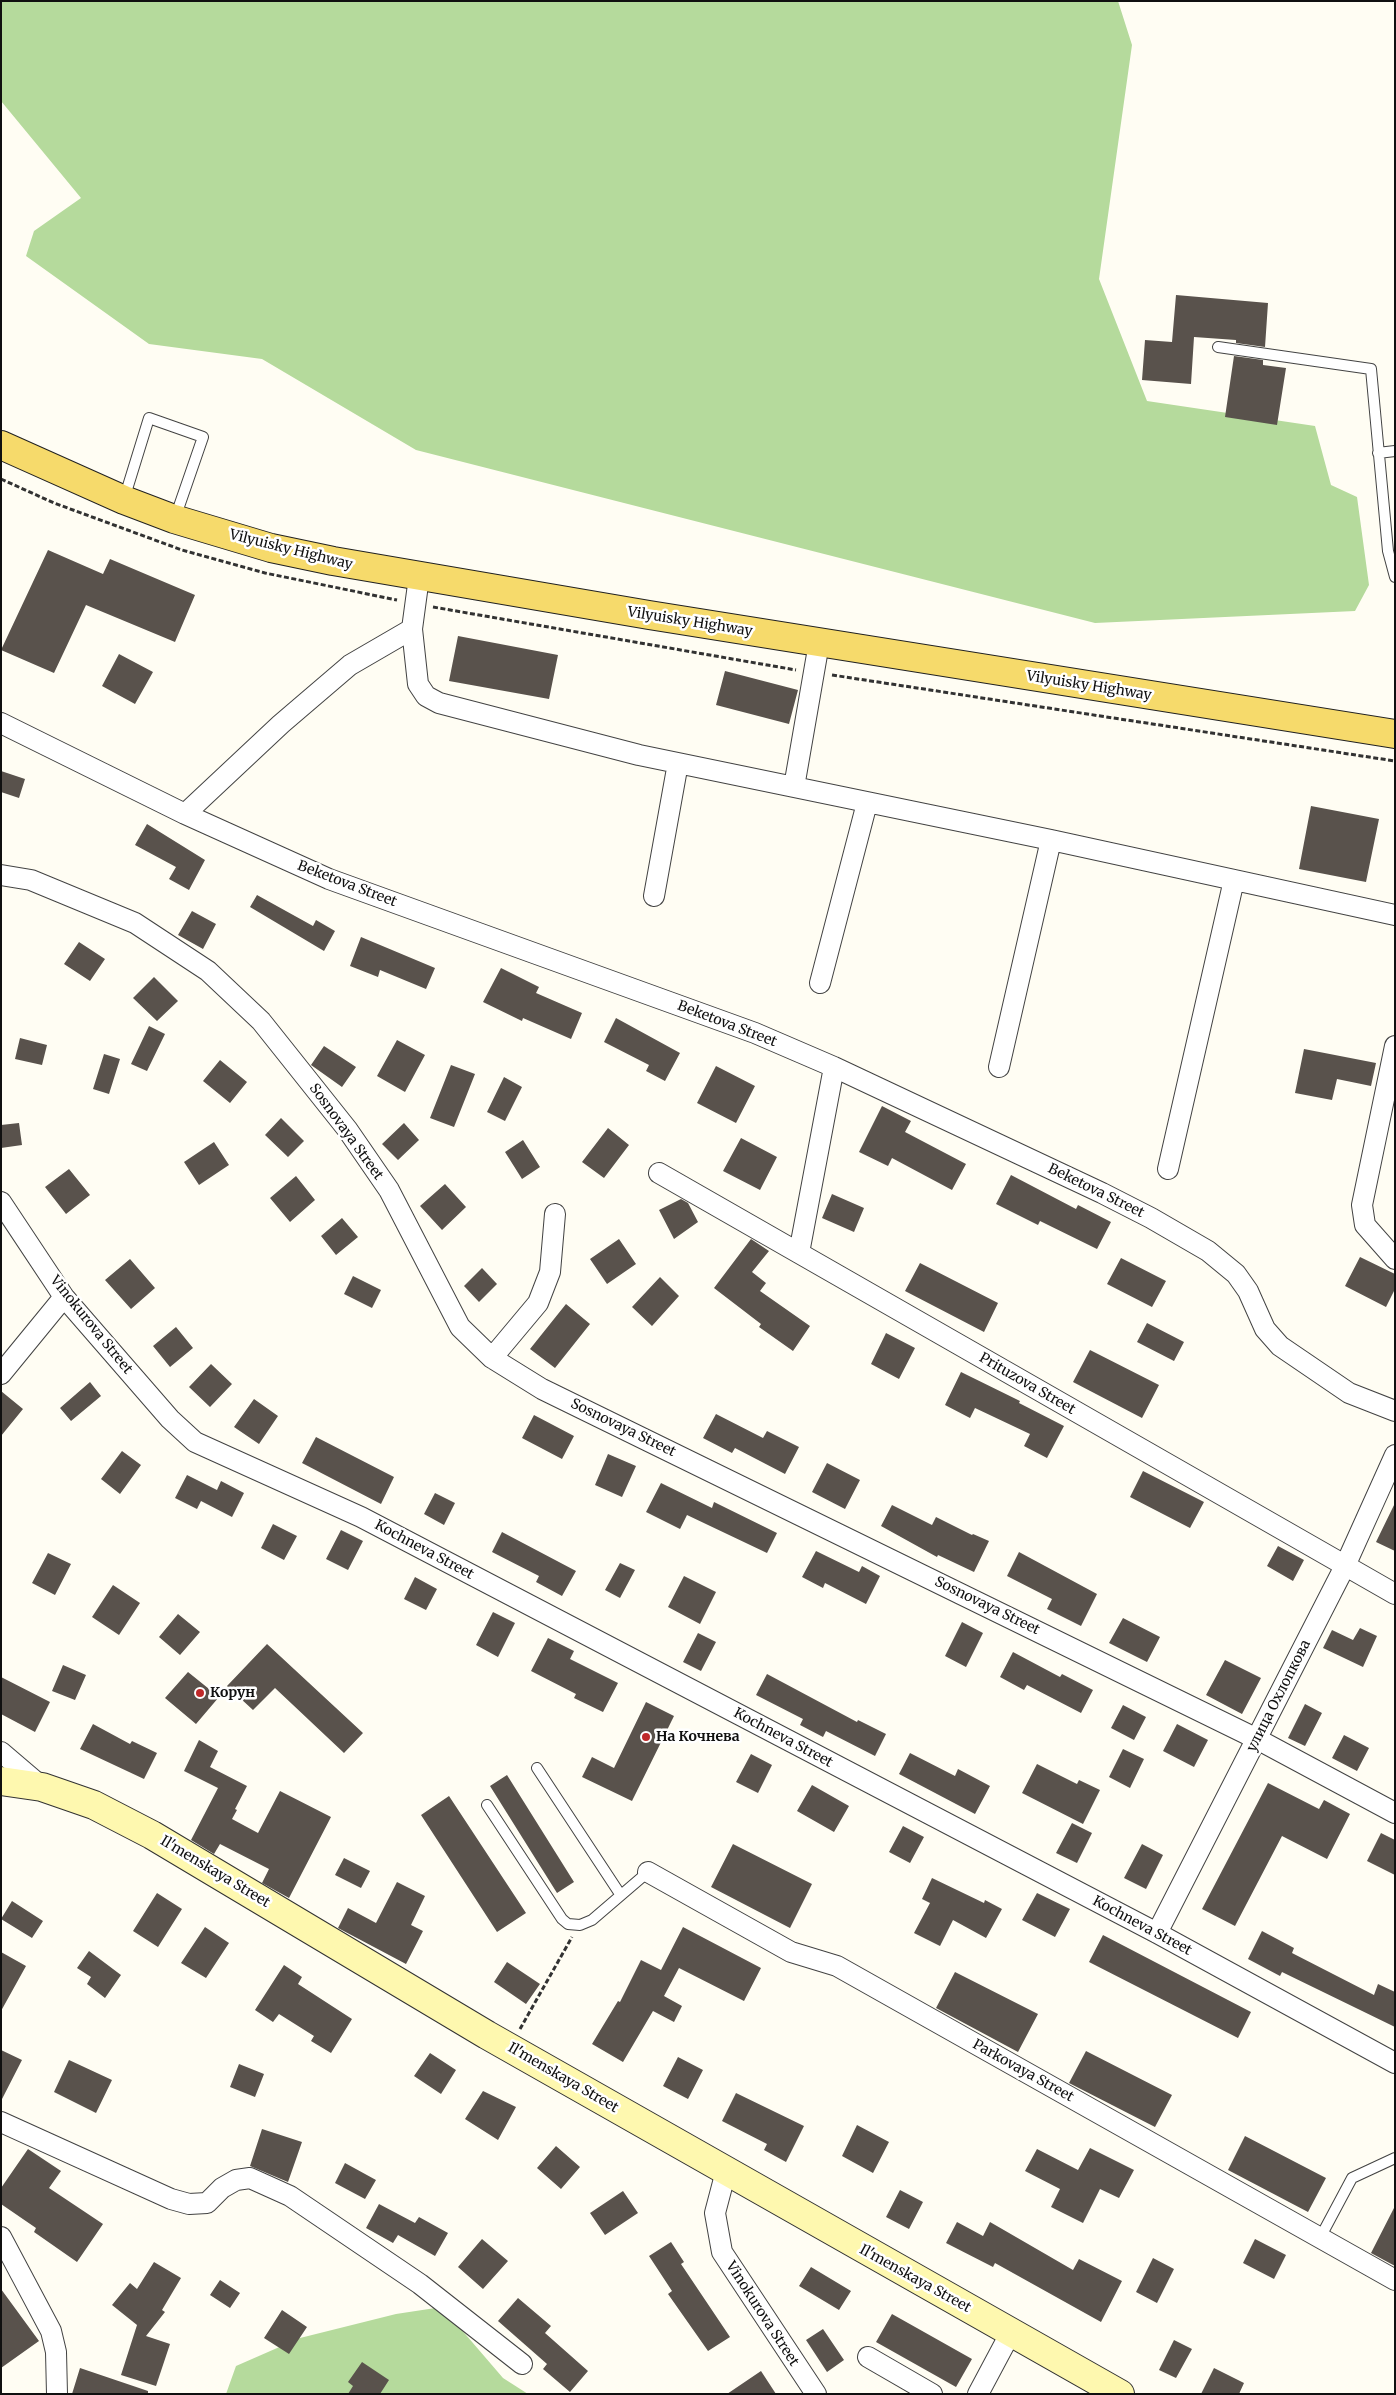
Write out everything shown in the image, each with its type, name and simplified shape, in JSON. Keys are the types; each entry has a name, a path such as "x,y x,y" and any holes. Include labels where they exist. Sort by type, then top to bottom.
{"main road":[{"name":"Vilyuisky Highway","path":"1,445 124,500 174,519 271,548 419,578 1395,734"},
{"name":"Il'menskaya Street","path":"1,1781 42,1787 94,1805 152,1835 510,2047 1120,2394"}],"street":[{"path":"419,578 412,630 418,684 426,696 439,703 678,763 866,804 1051,840 1395,915"},
{"path":"185,814 281,724 350,665 412,630"},
{"path":"794,787 819,643"},
{"name":"Beketova Street","path":"1,723 185,814 329,878 755,1033 834,1067 1102,1194 1188,1239 1208,1252 1236,1274 1258,1311 1264,1329 1280,1346 1350,1393 1395,1411"},
{"path":"654,896 678,763"},
{"path":"820,983 866,804"},
{"path":"999,1067 1051,840"},
{"name":"Sosnovaya Street","path":"1,875 31,880 135,923 208,971 261,1021 347,1130 389,1190 460,1328 492,1358 542,1389 1257,1739 1395,1813"},
{"path":"1168,1169 1234,880"},
{"path":"1395,1046 1362,1205 1365,1225 1395,1259"},
{"path":"799,1253 834,1067"},
{"name":"Prituzova Street","path":"659,1173 1395,1594"},
{"name":"Vinokurova Street","path":"1,1202 64,1297 170,1419"},
{"path":"492,1358 538,1303 550,1272 555,1214"},
{"path":"1,1374 64,1297"},
{"name":"Kochneva Street","path":"170,1419 195,1442 361,1517 1157,1933 1395,2063"},
{"name":"улица Охлопкова","path":"1157,1933 1345,1566 1395,1456"},
{"path":"1,1752 42,1787"},
{"name":"Parkovaya Street","path":"648,1872 791,1952 837,1966 1395,2280"},
{"path":"1,2122 171,2199 189,2204 207,2203 222,2188 236,2180 250,2178 290,2196 420,2284 522,2364"},
{"name":"Vinokurova Street","path":"726,2171 715,2213 722,2252 816,2394"},
{"path":"1,2237 51,2331 56,2352 58,2394"},
{"path":"978,2394 1011,2332"},
{"path":"868,2357 932,2394"}],"lane":[{"path":"1218,347 1371,369 1388,551 1395,577"},
{"path":"124,500 149,418 203,437 174,519"},
{"path":"1378,453 1395,450"},
{"path":"537,1768 620,1894"},
{"path":"487,1805 562,1918 568,1924 580,1924 592,1920 620,1894 648,1872"},
{"path":"1320,2238 1352,2178 1395,2158"}],"path":[{"path":"510,2047 580,1924"}],"green space":[{"path":"1,1 1118,1 1132,45 1099,279 1147,401 1315,426 1331,485 1357,497 1369,585 1355,611 1095,623 416,450 262,359 149,344 26,256 34,231 81,198 1,101"},
{"path":"442,2307 503,2378 528,2394 226,2394 236,2366 300,2338 396,2314"}],"building":[{"path":"1176,295 1268,303 1265,347 1236,343 1236,340 1194,337 1191,384 1142,380 1145,340 1172,342"},
{"path":"1234,356 1263,360 1263,365 1286,368 1277,425 1225,417"},
{"path":"48,550 103,574 110,559 195,595 175,642 86,605 54,673 1,650"},
{"path":"458,636 558,655 549,699 449,681"},
{"path":"119,654 153,672 135,704 102,686"},
{"path":"725,671 798,690 789,724 716,705"},
{"path":"1,771 25,779 19,798 1,792"},
{"path":"1311,806 1379,819 1366,882 1299,869"},
{"path":"147,824 205,860 189,890 169,879 176,867 135,845"},
{"path":"257,895 313,926 316,920 335,931 324,951 250,907"},
{"path":"192,911 216,924 203,949 178,935"},
{"path":"361,937 435,968 426,989 380,970 378,977 350,966"},
{"path":"79,942 105,959 90,981 64,964"},
{"path":"501,968 539,987 536,993 582,1013 571,1039 523,1018 522,1021 483,1002"},
{"path":"154,977 178,1001 157,1021 133,998"},
{"path":"616,1018 680,1053 665,1081 646,1071 649,1065 604,1042"},
{"path":"149,1026 165,1034 147,1071 131,1064"},
{"path":"20,1038 47,1045 42,1065 15,1059"},
{"path":"397,1040 425,1055 405,1092 377,1076"},
{"path":"324,1046 356,1067 342,1087 311,1065"},
{"path":"1304,1049 1376,1063 1371,1086 1337,1079 1332,1100 1295,1093"},
{"path":"104,1054 120,1059 109,1094 93,1089"},
{"path":"220,1060 247,1082 230,1103 203,1081"},
{"path":"451,1065 475,1074 454,1127 430,1118"},
{"path":"716,1066 755,1086 736,1123 697,1103"},
{"path":"504,1077 522,1087 505,1121 487,1112"},
{"path":"882,1106 911,1121 905,1132 966,1164 952,1190 892,1158 888,1166 859,1152"},
{"path":"281,1118 304,1141 288,1157 265,1135"},
{"path":"19,1123 22,1145 1,1148 1,1125"},
{"path":"404,1123 419,1140 398,1160 382,1144"},
{"path":"608,1128 629,1145 604,1178 582,1162"},
{"path":"741,1138 777,1157 760,1190 723,1171"},
{"path":"523,1140 540,1167 522,1179 505,1152"},
{"path":"214,1142 229,1165 199,1185 184,1162"},
{"path":"69,1169 90,1195 66,1214 45,1187"},
{"path":"1011,1175 1076,1209 1078,1205 1111,1222 1097,1249 1040,1221 1038,1225 996,1204"},
{"path":"296,1176 315,1200 290,1222 270,1198"},
{"path":"445,1184 466,1207 442,1230 420,1206"},
{"path":"832,1194 864,1208 854,1232 822,1218"},
{"path":"681,1199 688,1203 698,1222 674,1239 659,1210"},
{"path":"342,1218 358,1237 336,1255 321,1236"},
{"path":"619,1239 636,1264 607,1284 590,1259"},
{"path":"751,1239 769,1251 752,1272 766,1283 760,1291 810,1326 793,1351 759,1327 761,1324 714,1288"},
{"path":"1360,1257 1395,1274 1395,1289 1386,1307 1345,1286"},
{"path":"1121,1258 1166,1281 1152,1307 1107,1284"},
{"path":"130,1259 155,1288 131,1309 105,1280"},
{"path":"920,1263 998,1303 984,1332 905,1291"},
{"path":"482,1268 497,1284 479,1302 464,1286"},
{"path":"353,1276 381,1290 372,1308 344,1294"},
{"path":"660,1277 679,1296 652,1326 632,1307"},
{"path":"566,1304 590,1324 555,1368 530,1349"},
{"path":"1147,1323 1184,1342 1174,1361 1137,1342"},
{"path":"176,1327 193,1348 170,1367 153,1346"},
{"path":"886,1333 915,1348 899,1379 871,1364"},
{"path":"1090,1350 1159,1385 1142,1418 1073,1382"},
{"path":"211,1364 232,1384 210,1407 189,1387"},
{"path":"961,1372 1020,1401 1019,1403 1064,1426 1047,1458 1024,1446 1030,1434 975,1408 970,1418 945,1405"},
{"path":"90,1382 101,1396 71,1421 60,1408"},
{"path":"1,1391 23,1409 1,1436"},
{"path":"254,1399 278,1416 259,1444 234,1427"},
{"path":"716,1414 763,1438 767,1431 799,1447 785,1474 735,1448 732,1453 703,1438"},
{"path":"534,1415 574,1436 562,1459 522,1438"},
{"path":"316,1437 394,1477 381,1504 302,1463"},
{"path":"122,1451 141,1465 120,1494 101,1479"},
{"path":"608,1454 636,1466 622,1497 595,1485"},
{"path":"827,1463 860,1480 845,1509 812,1492"},
{"path":"1143,1471 1204,1502 1190,1528 1130,1497"},
{"path":"187,1475 217,1490 221,1481 244,1493 232,1517 201,1501 197,1509 175,1498"},
{"path":"661,1483 712,1508 714,1502 777,1533 767,1553 687,1515 680,1529 646,1512"},
{"path":"435,1493 455,1503 444,1525 424,1514"},
{"path":"1395,1503 1395,1551 1376,1542"},
{"path":"892,1505 932,1525 936,1517 972,1535 989,1541 974,1572 938,1555 937,1557 881,1526"},
{"path":"273,1524 297,1536 284,1560 261,1548"},
{"path":"341,1530 363,1541 348,1570 326,1559"},
{"path":"502,1532 576,1571 562,1596 536,1582 539,1576 492,1552"},
{"path":"1278,1546 1304,1560 1293,1581 1267,1566"},
{"path":"816,1551 859,1572 862,1566 880,1576 866,1604 825,1583 823,1588 802,1577"},
{"path":"1019,1552 1097,1594 1081,1626 1047,1609 1052,1599 1007,1576"},
{"path":"48,1553 71,1564 55,1595 32,1583"},
{"path":"620,1563 635,1570 620,1598 605,1590"},
{"path":"684,1576 716,1592 700,1624 668,1607"},
{"path":"415,1577 437,1589 426,1610 404,1599"},
{"path":"113,1585 140,1603 119,1635 92,1617"},
{"path":"493,1612 515,1623 498,1657 476,1645"},
{"path":"178,1614 200,1632 180,1655 159,1637"},
{"path":"1123,1618 1160,1637 1147,1662 1109,1643"},
{"path":"962,1622 983,1633 966,1667 945,1656"},
{"path":"1360,1628 1377,1636 1363,1667 1323,1648 1332,1630 1353,1640"},
{"path":"698,1633 716,1642 701,1671 683,1662"},
{"path":"548,1638 574,1651 570,1659 618,1683 603,1712 574,1698 576,1694 531,1671"},
{"path":"267,1644 363,1733 344,1753 275,1688 253,1710 227,1686"},
{"path":"1013,1652 1060,1677 1062,1674 1093,1690 1081,1713 1027,1685 1024,1690 1000,1677"},
{"path":"1225,1660 1261,1678 1242,1714 1206,1695"},
{"path":"63,1665 86,1675 75,1700 52,1691"},
{"path":"188,1672 219,1697 196,1724 165,1698"},
{"path":"767,1674 857,1722 858,1720 886,1734 875,1756 826,1731 823,1737 800,1725 803,1719 756,1695"},
{"path":"1,1677 50,1702 35,1732 1,1714"},
{"path":"646,1702 674,1716 632,1801 582,1777 592,1757 614,1768"},
{"path":"1305,1704 1322,1713 1305,1746 1288,1738"},
{"path":"1123,1705 1146,1717 1134,1740 1111,1728"},
{"path":"93,1724 130,1744 132,1741 157,1753 144,1779 80,1749"},
{"path":"1177,1724 1208,1740 1194,1767 1163,1751"},
{"path":"1344,1735 1369,1748 1357,1771 1332,1758"},
{"path":"199,1740 218,1751 210,1767 247,1786 232,1819 258,1833 280,1791 331,1817 289,1898 262,1883 269,1869 220,1844 214,1854 191,1840 218,1788 184,1771"},
{"path":"1123,1749 1144,1759 1130,1788 1109,1777"},
{"path":"910,1753 955,1776 958,1769 990,1786 975,1814 899,1774"},
{"path":"751,1754 772,1765 758,1793 736,1782"},
{"path":"1037,1764 1077,1784 1079,1780 1100,1790 1083,1824 1022,1793"},
{"path":"507,1775 574,1882 557,1893 490,1786"},
{"path":"1268,1783 1319,1809 1324,1800 1350,1814 1327,1859 1282,1836 1235,1926 1202,1909"},
{"path":"812,1785 849,1806 834,1832 797,1811"},
{"path":"449,1796 526,1913 497,1932 421,1815"},
{"path":"1072,1823 1092,1833 1077,1863 1056,1853"},
{"path":"903,1826 924,1837 910,1863 889,1852"},
{"path":"1381,1833 1395,1840 1395,1875 1367,1861"},
{"path":"733,1844 812,1884 790,1928 711,1887"},
{"path":"1142,1844 1163,1855 1146,1889 1124,1878"},
{"path":"344,1858 370,1871 361,1888 335,1875"},
{"path":"932,1878 984,1903 985,1900 1002,1909 986,1938 953,1920 940,1946 914,1933 930,1903 922,1899"},
{"path":"397,1882 425,1896 411,1925 423,1931 406,1964 338,1928 348,1908 376,1923"},
{"path":"157,1893 182,1909 158,1947 133,1931"},
{"path":"1037,1893 1070,1909 1055,1937 1022,1920"},
{"path":"12,1901 43,1921 32,1938 1,1919"},
{"path":"205,1927 229,1943 206,1978 181,1963"},
{"path":"683,1927 761,1968 744,2001 679,1968 664,1996 682,2006 674,2022 653,2011 623,2062 592,2044 618,2001 620,2002 641,1960 661,1970"},
{"path":"1262,1931 1294,1948 1292,1953 1374,1995 1378,1984 1395,1992 1395,2027 1282,1972 1280,1976 1248,1959"},
{"path":"1103,1935 1251,2012 1238,2038 1089,1962"},
{"path":"89,1951 121,1975 105,1998 87,1984 91,1977 77,1968"},
{"path":"1,1952 26,1966 1,2011"},
{"path":"507,1962 540,1984 526,2004 494,1982"},
{"path":"284,1965 302,1977 298,1984 352,2019 331,2053 311,2041 314,2036 279,2014 273,2022 255,2010"},
{"path":"955,1972 1038,2014 1018,2052 936,2008"},
{"path":"1,2050 22,2060 1,2101"},
{"path":"1086,2051 1172,2095 1155,2127 1069,2083"},
{"path":"430,2053 456,2070 441,2094 414,2076"},
{"path":"678,2057 703,2070 688,2099 663,2086"},
{"path":"69,2060 112,2080 96,2113 54,2092"},
{"path":"239,2064 264,2074 255,2097 230,2087"},
{"path":"483,2091 516,2107 498,2140 465,2119"},
{"path":"736,2093 804,2126 786,2162 764,2150 767,2144 722,2121"},
{"path":"857,2125 889,2142 873,2173 842,2156"},
{"path":"262,2129 302,2142 288,2182 250,2166"},
{"path":"1245,2136 1326,2178 1308,2212 1228,2170"},
{"path":"556,2146 580,2167 561,2189 537,2168"},
{"path":"1090,2148 1134,2170 1119,2198 1100,2189 1083,2223 1051,2207 1060,2189 1025,2171 1037,2149 1078,2170"},
{"path":"28,2149 61,2171 49,2188 103,2224 77,2262 34,2232 36,2228 1,2204 1,2188"},
{"path":"345,2163 376,2180 365,2199 335,2183"},
{"path":"900,2190 923,2202 909,2229 886,2217"},
{"path":"623,2191 638,2213 605,2235 590,2213"},
{"path":"379,2204 415,2223 419,2217 448,2233 435,2256 398,2235 393,2243 366,2228"},
{"path":"1395,2206 1395,2266 1371,2253"},
{"path":"957,2222 983,2236 990,2222 1073,2270 1079,2259 1122,2281 1101,2322 995,2263 993,2267 946,2243"},
{"path":"482,2239 508,2261 483,2289 458,2267"},
{"path":"1255,2239 1286,2255 1274,2279 1243,2263"},
{"path":"671,2242 684,2262 681,2264 730,2337 708,2351 668,2294 672,2291 649,2256"},
{"path":"1153,2258 1174,2269 1157,2303 1136,2292"},
{"path":"154,2262 181,2278 162,2310 165,2312 146,2336 170,2344 156,2386 121,2375 137,2325 112,2305 130,2283 137,2289"},
{"path":"811,2267 851,2291 839,2310 799,2286"},
{"path":"220,2280 240,2293 230,2308 210,2295"},
{"path":"1,2289 39,2341 1,2368"},
{"path":"518,2298 551,2326 545,2333 588,2371 570,2392 543,2369 547,2364 498,2321"},
{"path":"282,2310 307,2327 289,2354 264,2338"},
{"path":"892,2314 972,2359 956,2387 876,2342"},
{"path":"823,2329 844,2360 827,2372 806,2340"},
{"path":"1174,2340 1192,2349 1176,2378 1159,2370"},
{"path":"362,2362 389,2380 380,2394 348,2394 353,2386 348,2382"},
{"path":"80,2368 148,2391 148,2394 72,2394"},
{"path":"1214,2368 1244,2383 1239,2394 1201,2394"},
{"path":"761,2371 776,2394 727,2394"}],"place":[{"name":"Корун","path":"200,1693"},
{"name":"На Кочнева","path":"646,1737"}]}
